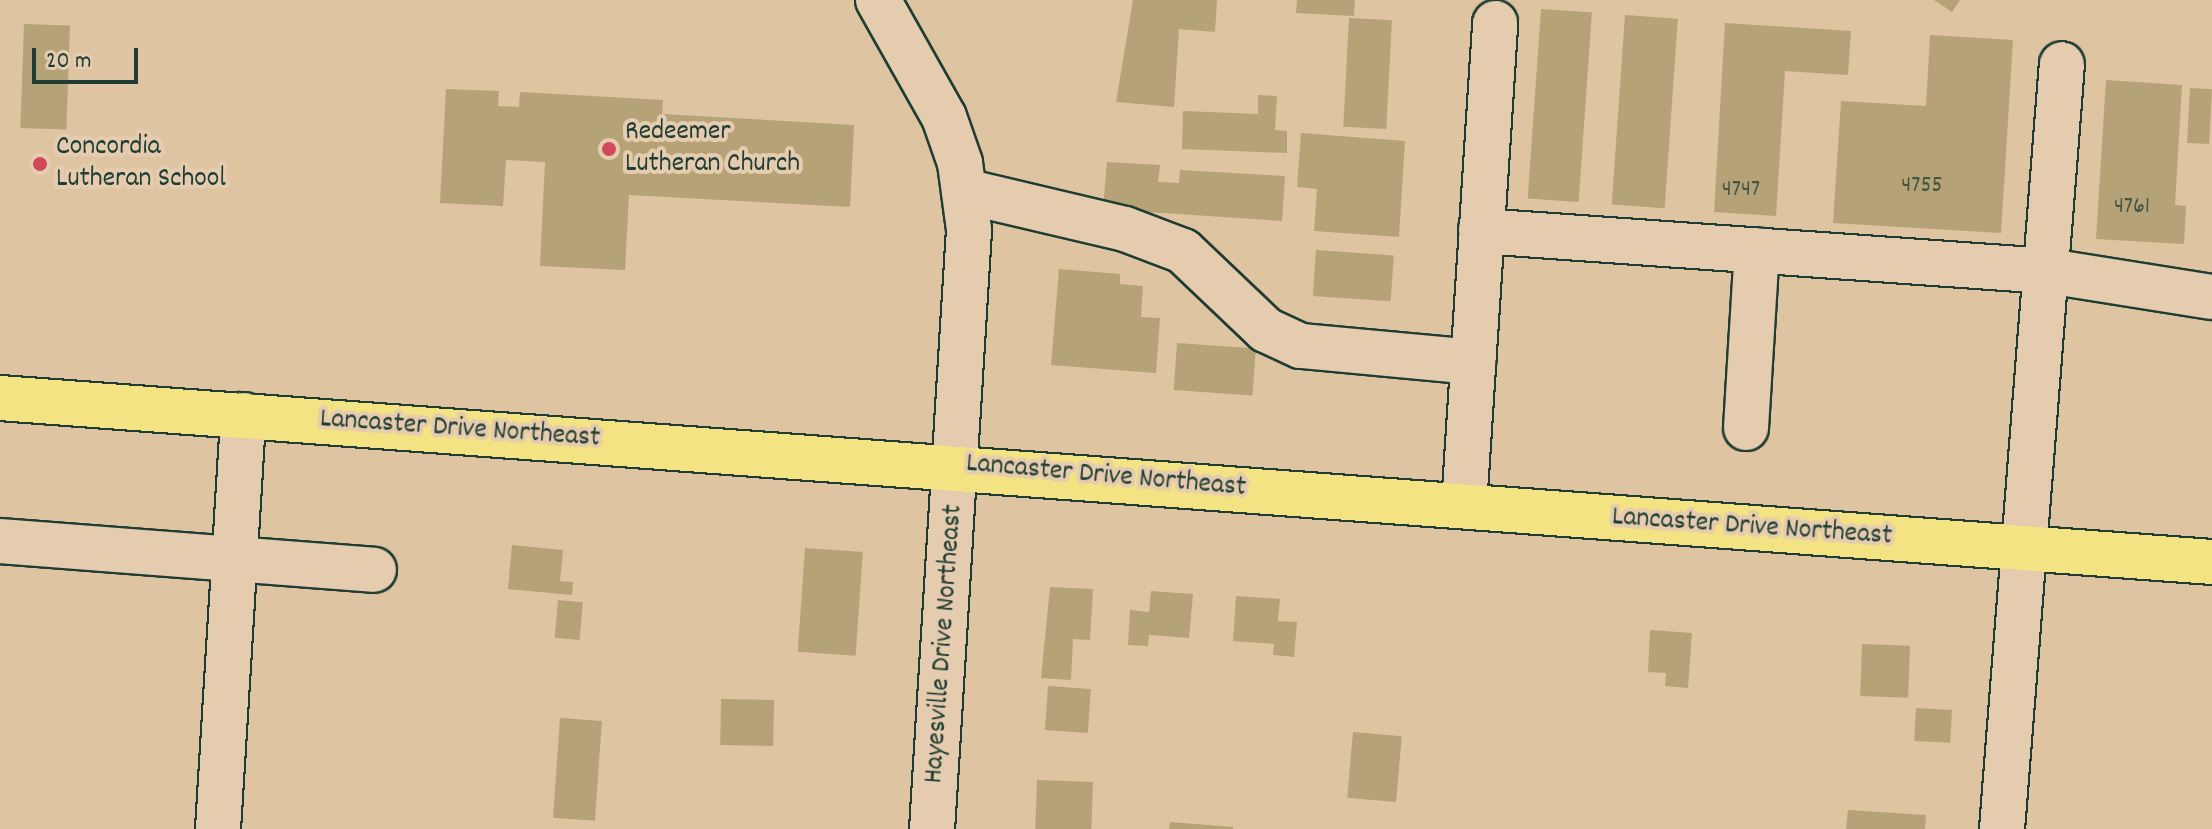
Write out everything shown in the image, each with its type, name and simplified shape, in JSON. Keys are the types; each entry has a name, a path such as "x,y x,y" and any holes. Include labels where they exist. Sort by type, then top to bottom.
{"main road":[{"name":"Lancaster Drive Northeast","path":"0,398 957,464 1464,506 2212,562"}],"street":[{"name":"Hayesville Drive Northeast","path":"878,0 944,117 964,191 968,272 932,829"},
{"path":"1464,506 1495,23"},
{"path":"2002,829 2020,548 2048,271 2062,64"},
{"path":"964,191 1125,229 1183,251 1266,330 1301,346 1473,362"},
{"path":"1481,231 2048,271 2212,297"},
{"path":"1746,428 1757,250"},
{"path":"218,829 243,415"},
{"path":"0,541 374,570"}],"building":[{"path":"1133,0 1217,0 1215,32 1179,29 1174,107 1116,102"},
{"path":"1297,0 1355,0 1354,16 1296,13"},
{"path":"1934,0 1960,0 1952,12"},
{"path":"1541,9 1592,13 1579,202 1528,199"},
{"path":"1625,15 1678,19 1665,208 1612,205"},
{"path":"1349,18 1392,20 1386,129 1343,127"},
{"path":"1725,23 1851,31 1848,75 1785,71 1776,216 1714,212"},
{"path":"24,24 70,26 66,130 20,128"},
{"path":"1930,35 2013,40 2001,233 1833,223 1841,101 1926,106"},
{"path":"2106,80 2182,85 2175,205 2186,206 2184,244 2096,239"},
{"path":"2190,88 2212,89 2209,144 2187,143"},
{"path":"446,89 499,91 498,106 519,107 520,92 663,100 662,114 854,125 850,207 629,195 625,270 540,266 545,162 506,160 503,206 440,203"},
{"path":"1258,95 1277,96 1275,130 1287,131 1287,153 1182,149 1183,111 1258,114"},
{"path":"1301,133 1405,141 1399,237 1314,231 1317,189 1297,187"},
{"path":"1107,162 1160,165 1158,182 1179,183 1180,170 1285,176 1282,221 1103,209"},
{"path":"1316,250 1394,255 1391,301 1313,296"},
{"path":"1059,269 1120,274 1120,284 1143,286 1141,317 1160,318 1156,373 1051,365"},
{"path":"1177,343 1256,349 1253,395 1174,390"},
{"path":"512,545 563,550 560,581 573,582 572,595 508,589"},
{"path":"805,548 863,552 856,656 798,652"},
{"path":"1050,587 1093,589 1090,640 1073,639 1071,680 1041,678"},
{"path":"1151,591 1193,594 1189,638 1149,635 1148,646 1128,645 1130,610 1149,612"},
{"path":"1236,596 1280,599 1278,621 1297,622 1294,657 1273,655 1274,644 1233,641"},
{"path":"558,600 583,602 580,640 555,638"},
{"path":"1650,630 1692,633 1688,688 1665,686 1666,673 1648,672"},
{"path":"1862,644 1910,646 1908,698 1860,696"},
{"path":"1048,686 1091,689 1088,733 1045,730"},
{"path":"721,699 774,700 773,746 720,745"},
{"path":"1916,708 1952,710 1950,743 1914,741"},
{"path":"560,718 602,721 595,821 553,818"},
{"path":"1353,732 1402,736 1396,802 1347,798"},
{"path":"1037,780 1093,782 1091,829 1035,829"},
{"path":"1848,810 1926,815 1925,829 1846,829"},
{"path":"1170,822 1233,827 1233,829 1169,829"}],"place":[{"name":"Redeemer Lutheran Church","path":"609,149"},
{"name":"Concordia Lutheran School","path":"40,164"}]}
